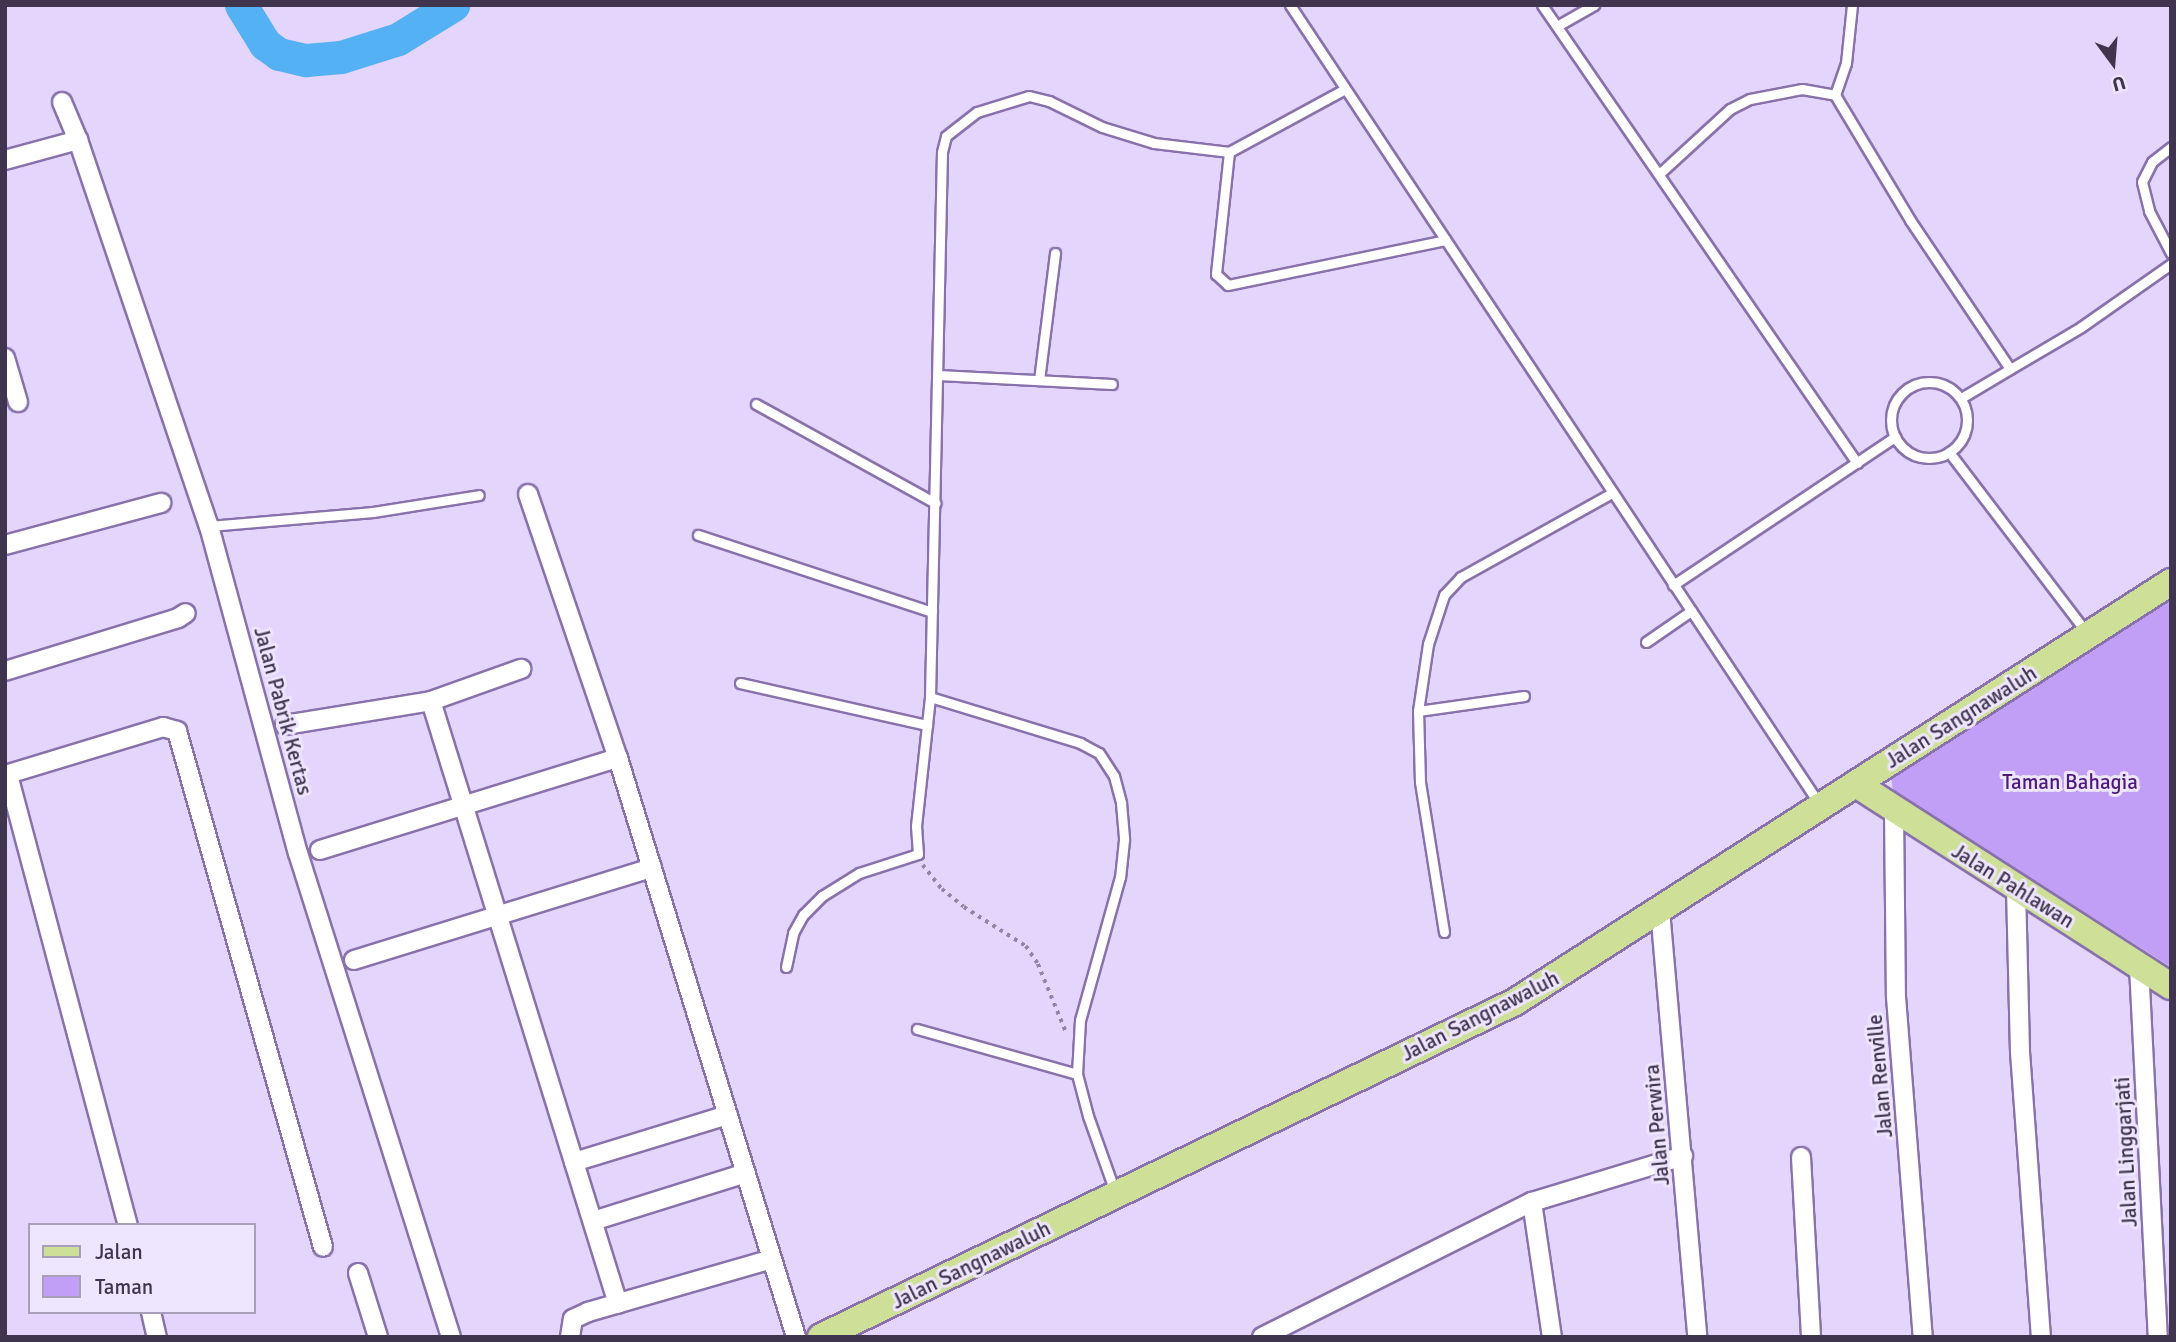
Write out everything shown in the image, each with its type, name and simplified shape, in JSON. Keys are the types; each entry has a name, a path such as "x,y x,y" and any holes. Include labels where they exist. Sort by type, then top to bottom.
{"main road":[{"name":"Jalan Sangnawaluh","path":"821,1337 1515,1002 2171,582"},
{"name":"Jalan Pahlawan","path":"1856,784 1894,811 2171,986"}],"street":[{"name":"Jalan Pabrik Kertas","path":"62,102 78,140 209,526 299,853 451,1337"},
{"path":"5,160 78,140"},
{"path":"5,358 18,402"},
{"path":"528,494 618,758 796,1337"},
{"path":"5,545 161,503"},
{"path":"5,671 178,618 186,612"},
{"path":"285,725 431,701 521,669"},
{"path":"431,701 618,1304"},
{"path":"127,1223 7,775 163,727 177,731 323,1247"},
{"path":"320,850 618,758"},
{"name":"Jalan Renville","path":"1894,811 1896,996 1923,1337"},
{"path":"354,960 652,868"},
{"path":"2016,888 2020,1052 2041,1337"},
{"name":"Jalan Perwira","path":"1660,910 1697,1337"},
{"name":"Jalan Linggarjati","path":"2139,966 2158,1337"},
{"path":"574,1162 728,1115"},
{"path":"1262,1337 1532,1202 1683,1156"},
{"path":"1801,1157 1811,1337"},
{"path":"593,1221 746,1173"},
{"path":"1532,1202 1552,1337"},
{"path":"570,1337 573,1319 772,1259"},
{"path":"358,1273 378,1337"},
{"path":"151,1314 157,1337"}],"lane":[{"path":"1290,5 1821,806"},
{"path":"1542,5 1857,463"},
{"path":"1557,26 1594,5"},
{"path":"1835,95 1846,63 1852,5"},
{"path":"786,967 793,933 803,915 822,896 859,873 918,854 916,826 930,697 942,152 946,136 977,112 1029,96 1049,101 1102,127 1154,143 1229,152 1345,89"},
{"path":"1658,174 1730,108 1750,99 1802,89 1835,95 1910,220 2010,369"},
{"path":"2171,147 2152,162 2142,182 2149,211 2171,253"},
{"path":"1229,152 1216,274 1228,285 1445,240"},
{"path":"1039,380 1055,253"},
{"path":"1961,397 2081,327 2171,264"},
{"path":"938,375 1112,384"},
{"path":"1928,382 1952,388 1961,397 1968,421 1965,433 1949,452 1925,458 1913,454 1895,437 1891,412 1904,391 1928,382"},
{"path":"756,404 934,503"},
{"path":"1674,585 1895,437"},
{"path":"1949,452 2089,636"},
{"path":"1444,932 1420,782 1418,710 1428,644 1444,595 1453,584 1612,492"},
{"path":"209,526 373,512 479,495"},
{"path":"698,535 932,612"},
{"path":"1646,642 1691,611"},
{"path":"740,683 927,725"},
{"path":"1418,710 1524,696"},
{"path":"930,697 1080,743 1099,753 1114,776 1121,803 1124,840 1120,877 1080,1020 1077,1074 1088,1116 1116,1194"},
{"path":"917,1029 1077,1074"}],"path":[{"path":"918,854 925,869 964,907 1026,946 1038,964 1077,1056"}],"green space":[{"name":"Taman Bahagia","path":"2171,599 2171,967 1893,791 1891,776"}],"waterway":[{"path":"241,5 265,44 279,54 306,60 341,57 398,39 453,5"}]}
